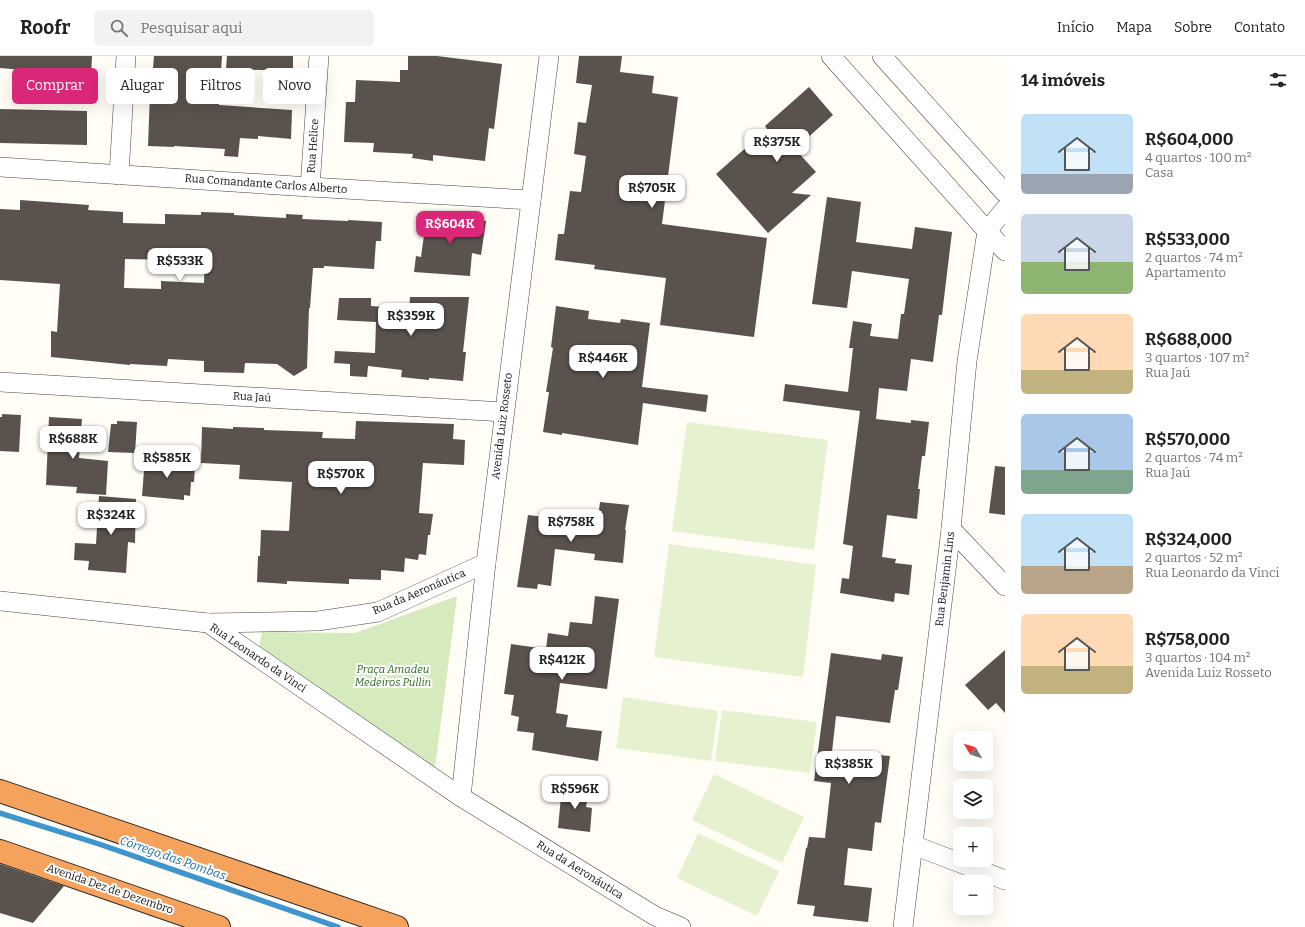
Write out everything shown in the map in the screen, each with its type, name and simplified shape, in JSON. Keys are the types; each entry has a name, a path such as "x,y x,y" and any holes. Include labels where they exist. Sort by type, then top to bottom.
{"highway":[{"path":"0,791 397,927"},
{"name":"Avenida Dez de Dezembro","path":"0,851 219,927"}],"street":[{"path":"119,175 126,56"},
{"name":"Rua Helice","path":"310,187 319,56"},
{"name":"Avenida Luiz Rosseto","path":"461,797 486,563 549,56"},
{"path":"831,56 1005,251"},
{"path":"882,56 1005,193"},
{"name":"Rua Comandante Carlos Alberto","path":"0,168 531,200"},
{"path":"987,231 1005,209"},
{"name":"Rua Benjamin Lins","path":"903,927 951,529 967,361 987,231"},
{"name":"Rua Jaú","path":"0,382 504,412"},
{"path":"951,529 1005,586"},
{"name":"Rua da Aeronáutica","path":"208,623 318,621 378,612 486,563"},
{"name":"Rua Leonardo da Vinci","path":"0,601 208,623 461,797"},
{"name":"Rua da Aeronáutica","path":"461,797 655,916 681,927"},
{"path":"913,845 1005,880"}],"green space":[{"path":"687,422 828,440 814,550 672,531"},
{"path":"669,544 816,565 803,677 654,657"},
{"name":"Praça Amadeu Medeiros Pullin","path":"457,596 435,768 259,647 262,632 355,633"},
{"path":"623,697 718,711 711,761 616,748"},
{"path":"722,710 817,722 810,773 715,761"},
{"path":"714,774 804,817 782,863 692,820"},
{"path":"698,833 779,871 757,916 677,878"}],"building":[{"path":"0,56 92,56 91,68 0,68"},
{"path":"154,56 222,56 221,68 186,68 186,104 219,104 292,110 291,139 258,136 258,139 240,138 238,157 224,156 225,149 148,146 150,104 178,104 178,68 153,68"},
{"path":"227,56 293,56 293,68 263,68 263,70 255,70 255,68 226,68"},
{"path":"408,56 437,56 502,64 494,129 489,128 485,161 433,155 433,161 412,158 413,154 373,152 374,143 344,142 346,102 355,102 356,80 400,82 400,70 408,70"},
{"path":"579,56 622,56 620,72 654,76 652,93 678,97 662,224 767,238 754,337 660,325 666,278 594,269 595,265 555,260 558,234 564,234 570,191 581,192 586,156 574,154 578,122 586,123 592,85 576,83"},
{"path":"809,87 833,115 795,149 816,172 792,193 811,195 768,233 716,174 767,129 765,126"},
{"path":"0,109 87,111 87,145 0,143"},
{"path":"827,197 861,202 856,242 912,249 915,227 952,232 942,315 939,315 933,362 911,359 907,391 879,388 876,419 911,423 911,420 929,422 925,456 922,456 918,489 920,489 917,519 887,515 882,557 896,559 895,563 912,565 909,595 895,593 894,602 840,593 842,578 849,579 853,546 843,544 860,411 783,401 785,384 848,392 853,348 849,348 853,321 872,324 870,336 898,339 901,314 904,314 909,279 852,271 847,308 812,304"},
{"path":"20,200 89,205 88,210 123,212 123,223 165,224 165,214 201,215 201,212 234,213 234,215 286,218 286,214 303,215 302,219 382,222 381,241 376,241 374,269 324,266 324,268 313,268 309,308 307,368 294,376 277,364 245,363 244,373 204,372 204,361 168,359 167,366 130,365 51,357 51,331 57,332 60,284 0,280 0,209 20,210","holes":["175,249 205,250 204,283 161,281 161,289 124,288 125,259 175,260"]},
{"path":"427,214 486,221 481,255 472,253 470,276 414,272 416,256 421,257"},
{"path":"410,297 469,297 463,352 466,352 463,381 401,377 402,370 368,366 367,377 350,376 350,364 334,363 335,351 375,353 376,322 337,320 339,298 371,298 371,306 409,309"},
{"path":"556,306 589,311 588,319 620,323 621,319 650,323 642,387 708,395 706,412 643,403 638,445 562,433 562,435 543,432 549,392 546,392 553,348 551,347"},
{"path":"2,414 21,415 19,452 0,451 0,417 2,417"},
{"path":"49,417 82,419 79,458 108,461 106,495 76,493 77,487 46,485"},
{"path":"117,421 137,422 135,453 108,452 111,424 117,424"},
{"path":"356,421 454,424 453,439 465,440 464,465 423,463 419,513 433,514 430,535 428,535 426,555 419,554 418,560 405,558 404,572 381,570 381,580 349,579 349,584 287,581 287,584 257,582 261,530 289,531 292,482 239,479 240,465 201,463 202,427 233,429 233,427 264,428 264,430 323,432 322,438 355,439"},
{"path":"145,458 168,460 167,463 195,465 194,482 191,482 190,496 184,495 184,500 142,496"},
{"path":"995,466 1005,467 1005,515 989,513"},
{"path":"99,496 136,499 135,543 128,542 126,573 88,570 89,561 74,560 75,543 96,544"},
{"path":"600,502 629,505 625,530 623,563 594,560 595,554 555,549 551,586 538,584 537,589 517,587 528,515 553,518 553,521 597,526"},
{"path":"595,596 619,599 607,689 560,683 556,713 568,715 566,727 602,731 598,761 532,750 534,733 517,731 519,717 511,715 514,695 504,694 511,644 546,649 548,633 568,636 570,622 592,624"},
{"path":"1005,650 1005,713 996,703 988,710 965,685"},
{"path":"831,653 881,660 882,654 903,657 898,690 895,690 890,723 836,716 832,752 864,756 865,754 890,756 881,823 875,822 872,851 848,848 844,885 872,888 868,922 813,916 815,906 797,904 809,837 825,838 831,783 814,781"},
{"path":"562,786 589,789 586,807 592,808 590,832 558,828"},
{"path":"0,864 64,886 33,923 0,913"}],"waterway":[{"name":"Córrego das Pombas","path":"0,813 99,844 338,927"}]}
